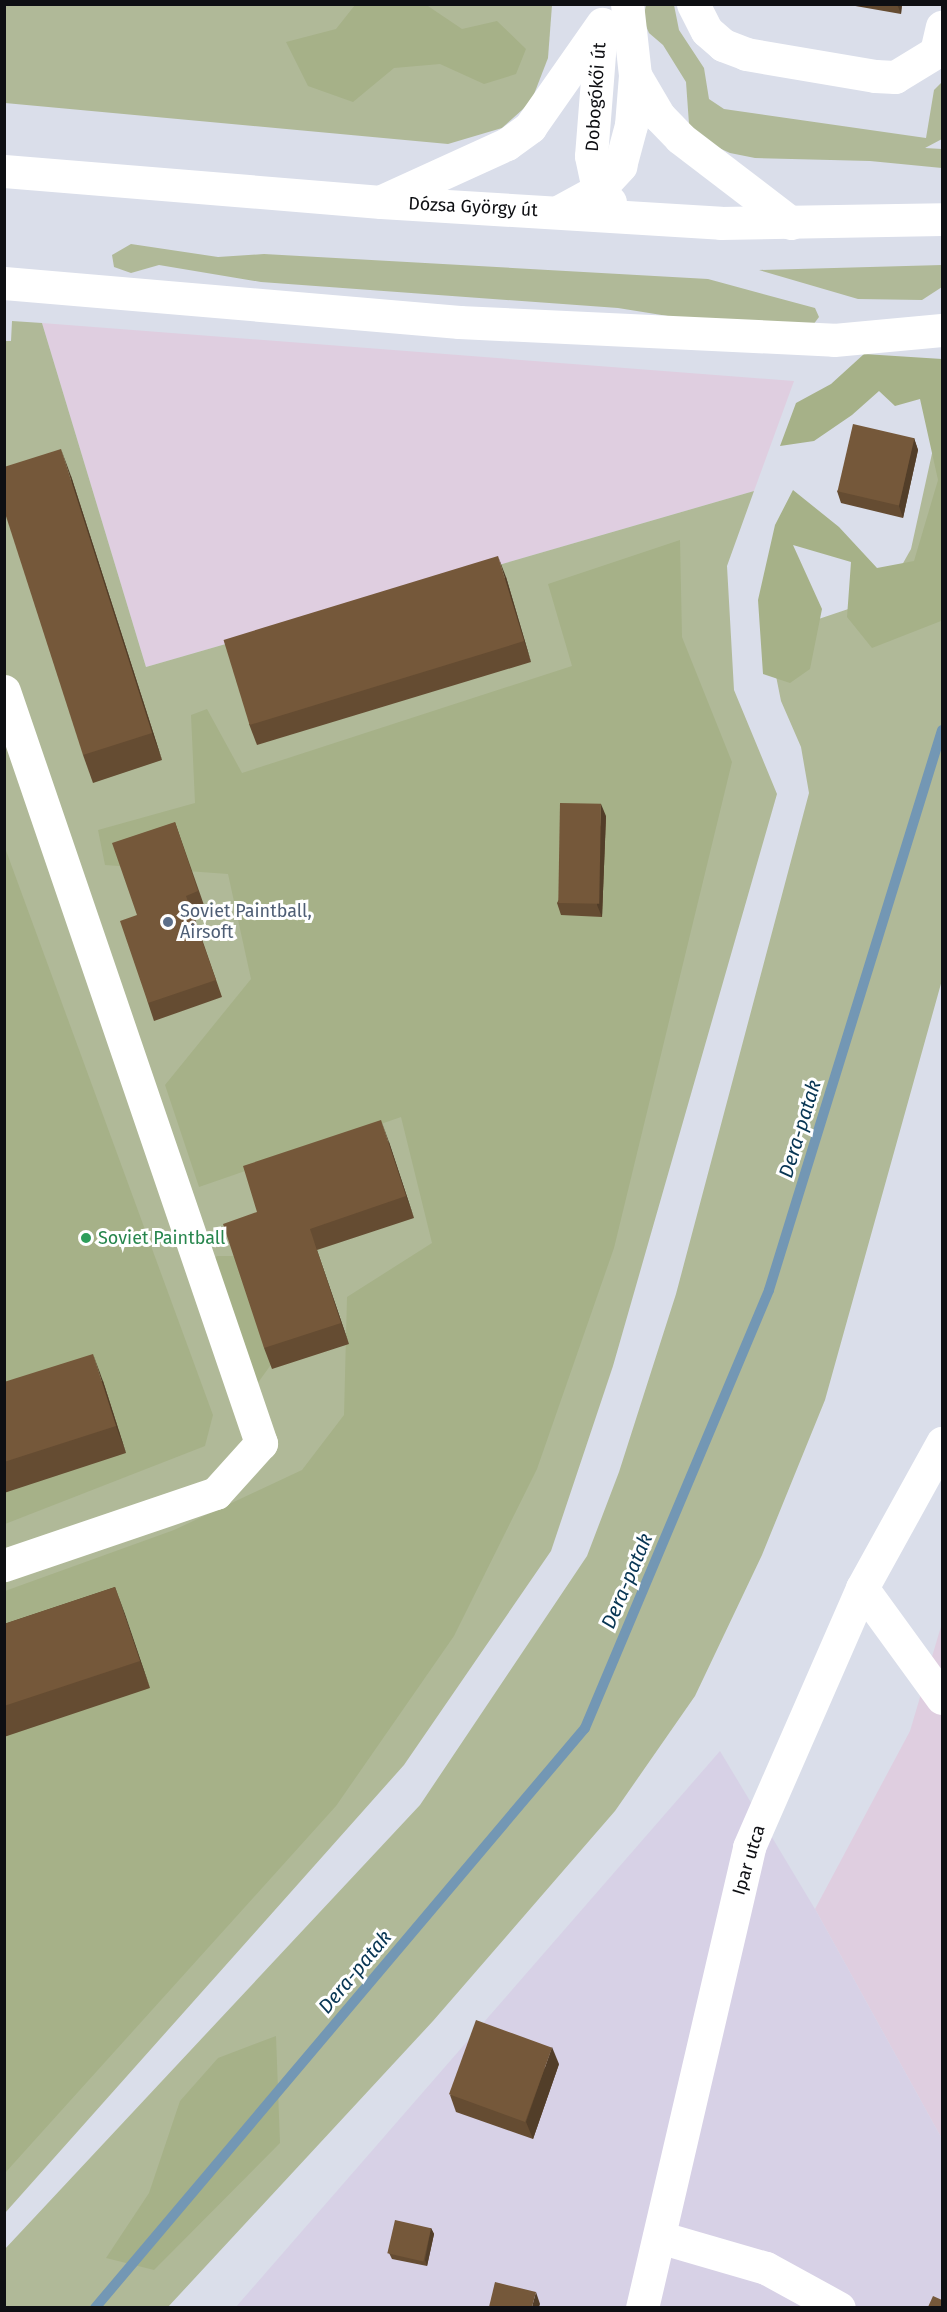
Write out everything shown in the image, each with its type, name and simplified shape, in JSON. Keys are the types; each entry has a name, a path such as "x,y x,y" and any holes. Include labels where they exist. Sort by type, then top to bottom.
{"main road":[{"path":"693,4 707,31 723,45 746,54 875,76 895,77 936,52 942,27"},
{"path":"381,202 507,144 530,127 613,11"},
{"name":"Dobogókői út","path":"558,212 598,190 620,166 631,125 635,75 613,11"},
{"name":"Dobogókői út","path":"598,190 591,156 613,11"},
{"path":"635,75 659,116 680,138 791,223"},
{"name":"Dózsa György út","path":"4,171 381,202 626,218 791,223 942,219"},
{"path":"598,190 626,218"},
{"path":"4,284 459,322 834,340 942,330"},
{"path":"4,691 261,1443 216,1493 4,1565"},
{"name":"Ipar utca","path":"642,2307 749,1847 862,1588 942,1443"},
{"path":"862,1588 942,1698"},
{"path":"659,2237 766,2268 838,2307"}],"shaded area":[{"path":"42,323 794,381 754,491 146,667"},
{"path":"942,1623 942,2139 815,1909 910,1731"},
{"path":"720,1751 815,1909 942,2139 942,2307 235,2308"}],"green space":[{"path":"425,4 462,29 497,21 526,49 516,74 484,84 440,64 394,68 353,102 308,86 286,42 336,29 355,5"},
{"path":"4,5 552,5 548,58 531,102 502,128 448,144 5,103"},
{"path":"646,5 674,5 679,30 704,68 709,99 724,109 926,138 934,90 942,82 942,139 925,148 942,149 942,168 870,161 755,158 730,153 708,143 689,124 686,82 663,45 649,33 643,19"},
{"path":"131,244 218,257 264,254 708,279 815,308 819,317 813,325 699,321 618,308 261,282 159,265 131,273 114,267 112,255"},
{"path":"942,265 942,287 922,300 858,299 759,270"},
{"path":"12,321 42,323 146,667 754,491 727,566 734,690 777,794 613,1366 551,1551 404,1765 5,2213 4,341 11,341"},
{"path":"864,354 942,359 941,621 872,648 847,617 851,562 793,545 822,609 810,669 790,683 763,674 758,600 775,525 793,490 839,527 877,568 914,561 938,480 920,399 895,406 879,391 852,415 814,441 780,446 796,403 831,384"},
{"path":"942,408 942,980 825,1400 762,1555 695,1696 615,1811 433,2021 168,2307 5,2307 4,2250 420,1805 587,1556 619,1472 676,1294 809,793 801,747 781,701 773,661 780,632 884,597 911,549"},
{"path":"680,540 682,637 732,762 614,1248 537,1469 454,1636 336,1806 5,2173 5,1591 174,1530 302,1470 344,1415 347,1297 432,1243 401,1117 199,1187 165,1085 251,979 228,874 105,865 98,830 195,803 191,715 207,709 242,773 572,666 548,584"},
{"name":"Soviet Paintball","path":"4,845 213,1415 205,1446 5,1524"},
{"path":"217,1256 256,1256 291,1337 257,1384 192,1280"},
{"path":"276,2036 280,2143 154,2270 106,2258 149,2193 180,2101 218,2058"}],"building":[{"path":"853,424 914,438 899,505 837,491"},
{"path":"61,449 152,733 83,755 4,510 4,467"},
{"path":"498,556 524,641 250,725 224,640"},
{"path":"560,803 601,804 599,904 558,903"},
{"name":"Soviet Paintball, Airsoft","path":"175,822 198,891 186,896 216,980 148,1003 120,921 137,915 112,843"},
{"path":"381,1120 406,1196 310,1229 341,1323 264,1348 223,1224 257,1212 243,1166"},
{"path":"93,1354 116,1426 4,1462 4,1382"},
{"path":"115,1587 140,1661 4,1706 4,1624"},
{"path":"476,2020 552,2048 525,2122 449,2094"},
{"path":"395,2220 431,2228 423,2261 387,2253"},
{"path":"495,2282 536,2292 532,2307 489,2307"},
{"path":"933,2296 942,2300 942,2307 928,2307"}],"waterway":[{"name":"Dera-patak","path":"95,2308 585,1728 769,1290 942,730"}],"place":[{"name":"Soviet Paintball, Airsoft","path":"168,922"},
{"name":"Soviet Paintball","path":"86,1238"}]}
